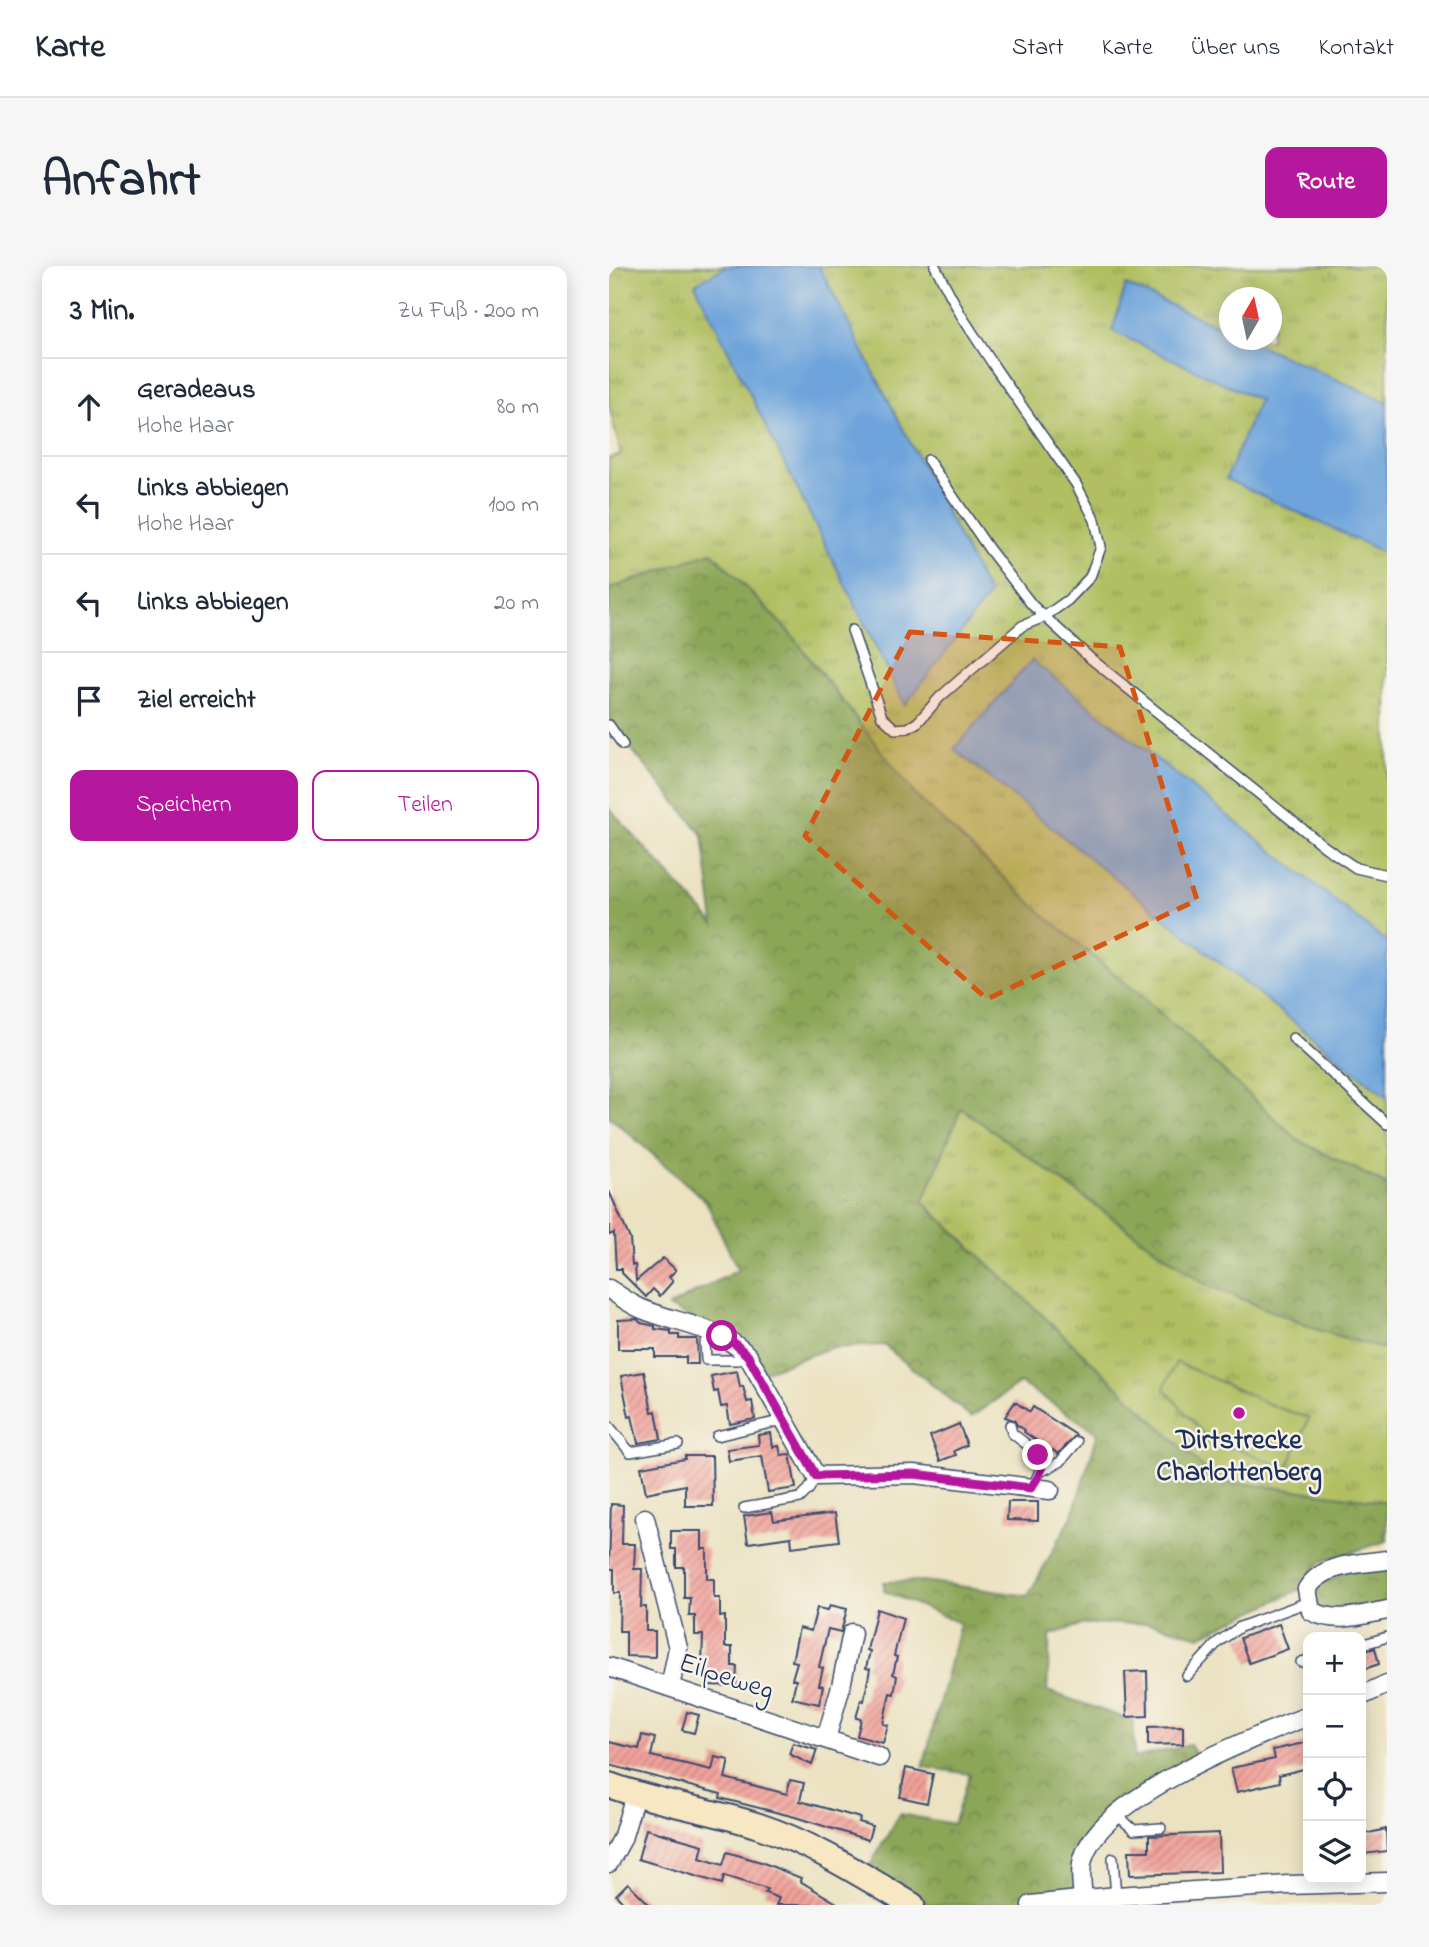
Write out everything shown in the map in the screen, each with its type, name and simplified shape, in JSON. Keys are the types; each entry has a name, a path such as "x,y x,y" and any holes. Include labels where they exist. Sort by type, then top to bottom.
{"main road":[{"path":"609,1785 635,1795 758,1826 797,1840 912,1905"}],"street":[{"path":"609,1289 644,1309 731,1340 748,1356 816,1476 914,1474 1050,1490"},
{"path":"645,1518 678,1648 670,1687"},
{"path":"1387,1560 1335,1568 1314,1577 1307,1589 1311,1611 1324,1618 1347,1618 1387,1610"},
{"path":"826,1740 852,1633"},
{"name":"Eilpeweg","path":"609,1667 879,1757"},
{"path":"1363,1695 1387,1684"},
{"path":"1083,1899 1080,1870 1084,1854 1097,1831 1180,1772 1303,1718"},
{"path":"609,1863 622,1839 635,1795"},
{"path":"1031,1905 1116,1896 1288,1885 1387,1882"}],"lane":[{"path":"852,630 882,718 895,729 908,728 918,722 965,674 1022,626 1045,617 1069,600 1090,577 1101,547 1095,520 1076,484 961,315 935,266"},
{"path":"928,460 1032,606 1090,658 1325,847 1356,868 1387,875"},
{"path":"609,725 623,745"},
{"path":"1293,1038 1387,1124"},
{"path":"705,1343 706,1360 738,1360 748,1356"},
{"path":"717,1436 783,1420"},
{"path":"1010,1425 1012,1433 1038,1455 1042,1471"},
{"path":"609,1426 630,1452 678,1444"},
{"path":"1031,1488 1042,1471 1060,1462 1077,1442"},
{"path":"744,1508 800,1498 816,1476"},
{"path":"1187,1676 1218,1642 1240,1627 1308,1602"},
{"path":"1366,1643 1387,1637"},
{"path":"1117,1815 1134,1830 1161,1828"},
{"path":"1113,1858 1116,1896"}],"highlighted area":[{"path":"910,632 1120,647 1197,900 987,999 805,836"}],"green space":[{"path":"609,266 1387,266 1387,1185 1299,1141 1146,1000 1045,916 917,797 789,632 609,594 609,458 621,455 609,405"},
{"path":"712,552 789,632 917,797 1045,916 1146,1000 1299,1141 1387,1185 1387,1350 1318,1330 1203,1283 961,1108 923,1202 1216,1480 1387,1502 1387,1541 1323,1561 1311,1572 1303,1588 1200,1636 1152,1623 1084,1624 1050,1635 1047,1691 1133,1721 1134,1758 1190,1745 1198,1758 1091,1829 1081,1894 1070,1898 974,1905 930,1905 868,1869 900,1814 953,1824 970,1774 923,1767 960,1623 884,1591 884,1582 924,1581 1028,1596 1072,1516 1098,1433 1020,1383 971,1417 884,1345 830,1348 763,1372 748,1345 668,1307 738,1270 706,1201 609,1116 609,808 714,924 703,835 627,744 609,718 609,589"},
{"path":"961,1108 1203,1283 1318,1330 1387,1350 1387,1502 1216,1480 923,1202"},
{"name":"Dirtstrecke Charlottenberg","path":"1176,1362 1276,1407 1309,1418 1287,1469 1203,1434 1164,1388"},
{"path":"1387,1562 1387,1607 1327,1614 1314,1604 1314,1595 1323,1577"}],"water":[{"path":"727,266 819,266 989,595 905,705 695,284"},
{"path":"1126,285 1219,327 1219,350 1270,350 1387,402 1387,554 1226,479 1259,400 1112,331"},
{"path":"1032,660 1387,942 1387,1097 954,749"}],"building":[{"path":"609,1191 630,1239 636,1281 663,1258 676,1270 669,1277 673,1281 660,1296 653,1289 646,1297 622,1273 622,1269 616,1269 614,1233 609,1235"},
{"path":"637,1319 641,1323 655,1326 655,1329 671,1331 671,1335 679,1335 679,1339 697,1339 698,1364 686,1364 686,1357 655,1357 655,1349 618,1349 618,1320"},
{"path":"737,1371 747,1402 752,1401 755,1419 730,1424 727,1406 721,1407 711,1376"},
{"path":"644,1372 661,1439 638,1443 632,1416 629,1417 621,1376"},
{"path":"1015,1402 1030,1412 1033,1407 1076,1435 1058,1454 1053,1450 1049,1456 1041,1448 1043,1445 1024,1432 1014,1420 1005,1417"},
{"path":"959,1424 967,1445 954,1451 956,1455 940,1461 930,1436"},
{"path":"771,1433 773,1447 779,1446 781,1455 790,1454 796,1488 768,1492 762,1456 729,1461 727,1449 759,1445 758,1435"},
{"path":"685,1456 712,1456 713,1506 685,1506 685,1485 646,1493 641,1467 685,1459"},
{"path":"1008,1502 1038,1502 1038,1521 1007,1520"},
{"path":"611,1504 623,1505 622,1544 635,1544 634,1569 642,1569 641,1607 646,1607 646,1631 655,1631 655,1657 626,1656 626,1631 619,1631 620,1593 614,1593 614,1569 609,1569"},
{"path":"772,1512 774,1521 835,1513 839,1541 792,1547 791,1537 748,1543 744,1516"},
{"path":"671,1531 702,1531 702,1549 707,1549 707,1579 714,1579 714,1598 720,1598 720,1617 725,1616 725,1647 732,1647 732,1666 737,1666 736,1686 707,1685 707,1665 702,1665 703,1635 695,1635 695,1616 689,1616 690,1598 684,1598 684,1567 676,1567 676,1549 671,1549"},
{"path":"830,1605 847,1609 841,1632 828,1629 819,1667 823,1668 819,1685 823,1686 819,1704 792,1698 796,1680 792,1679 797,1662 792,1661 799,1628 811,1631 817,1608 828,1610"},
{"path":"877,1609 903,1618 894,1656 897,1657 893,1674 897,1676 894,1694 890,1693 883,1724 888,1725 883,1743 857,1736 861,1719 856,1718 861,1700 864,1701 870,1669 866,1668 870,1651 867,1650"},
{"path":"1279,1624 1288,1649 1249,1663 1240,1638"},
{"path":"1375,1648 1379,1664 1366,1668 1366,1651"},
{"path":"1147,1671 1148,1716 1127,1717 1125,1672"},
{"path":"687,1712 699,1715 694,1733 682,1730"},
{"path":"1183,1726 1183,1744 1148,1745 1148,1727"},
{"path":"642,1735 655,1738 651,1756 712,1770 715,1757 729,1760 725,1778 787,1794 790,1780 804,1783 800,1801 860,1818 859,1822 872,1826 868,1840 795,1817 720,1798 721,1794 609,1765 609,1742 639,1749"},
{"path":"793,1743 817,1750 812,1765 789,1754"},
{"path":"1303,1743 1303,1769 1279,1775 1280,1782 1237,1792 1231,1768 1275,1759 1273,1750"},
{"path":"906,1768 933,1774 927,1803 900,1797"},
{"path":"646,1829 703,1845 700,1858 723,1865 727,1852 761,1862 801,1878 800,1881 840,1905 776,1905 779,1898 765,1893 767,1889 724,1876 722,1884 638,1859"},
{"path":"1386,1829 1387,1851 1366,1854 1366,1834"},
{"path":"1219,1833 1220,1872 1130,1875 1129,1851 1149,1851 1149,1836"},
{"path":"628,1883 650,1905 625,1905 616,1895"}],"place":[{"name":"Dirtstrecke Charlottenberg","path":"1239,1413"}],"route":[{"path":"722,1336 731,1340 748,1356 816,1476 914,1474 1031,1488 1042,1471 1038,1455"}]}
